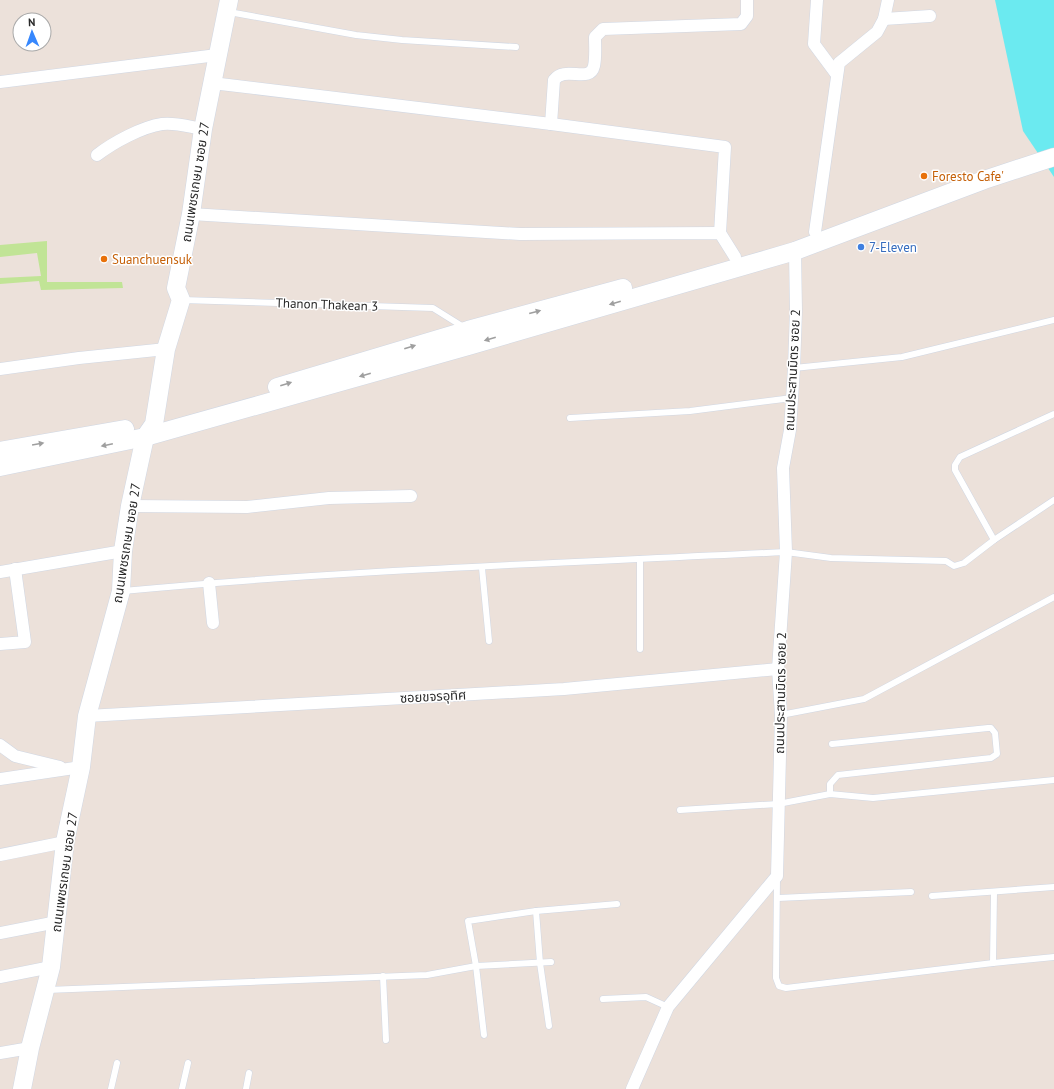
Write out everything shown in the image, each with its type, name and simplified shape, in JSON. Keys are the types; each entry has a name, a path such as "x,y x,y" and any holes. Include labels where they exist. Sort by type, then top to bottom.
{"main road":[{"name":"ถนนเพชรเกษม ซอย 27","path":"22,1089 30,1048 51,967 65,842 87,716 121,591 123,551 130,506 150,430 166,349 181,300 176,288 191,214 203,129 228,6"},
{"path":"0,467 150,430 682,278 735,257 982,176 1028,167 1054,157"},
{"path":"0,451 150,430 468,330 795,251 982,176"}],"street":[{"path":"551,124 554,80 562,73 583,74 591,70 594,66 595,37 603,29 741,24 747,16 747,0"},
{"path":"817,0 814,44 838,75"},
{"path":"815,232 839,63 877,32 884,19 888,0"},
{"path":"884,19 930,16"},
{"path":"0,82 217,55"},
{"path":"212,83 551,124 725,147 720,233 735,257"},
{"path":"97,155 109,146 123,139 162,124 173,124 203,129"},
{"path":"191,214 520,234 720,233"},
{"name":"ถนนประสานมิตร ซอย 2","path":"777,876 781,715 778,669 786,552 783,468 790,430 794,368 796,311 795,251"},
{"path":"0,369 79,358 166,349"},
{"path":"130,506 247,507 329,498 411,496"},
{"path":"0,572 123,551"},
{"path":"0,644 25,642 15,569"},
{"path":"209,583 213,624"},
{"name":"ซอยขจรอุทิศ","path":"87,716 564,689 778,669"},
{"path":"0,745 15,756 64,768 77,767"},
{"path":"0,779 77,767"},
{"path":"0,855 65,842"},
{"path":"632,1089 668,1007 777,876"},
{"path":"0,933 57,922"},
{"path":"0,977 51,967"},
{"path":"0,1053 30,1048"}],"lane":[{"path":"228,6 356,35 402,40 516,47"},
{"name":"Thanon Thakean 3","path":"181,300 433,308 468,330"},
{"path":"794,368 902,357 1054,320"},
{"path":"570,418 690,411 792,398"},
{"path":"994,540 955,470 957,460 1054,414"},
{"path":"121,591 209,583 786,552 831,558 946,561 954,566 964,563 994,540 1054,500"},
{"path":"640,560 640,649"},
{"path":"482,568 489,642"},
{"path":"781,715 864,699 1054,597"},
{"path":"830,794 830,784 838,775 991,758 997,754 995,733 991,728 832,744"},
{"path":"680,810 778,804 830,794 873,798 1054,780"},
{"path":"777,876 778,898 776,978 779,986 786,988 993,963 1054,958"},
{"path":"932,896 1054,887"},
{"path":"778,898 911,892"},
{"path":"993,963 994,892"},
{"path":"484,1035 476,966 468,921 536,911 617,904"},
{"path":"536,911 540,963 549,1026"},
{"path":"46,990 427,975 476,966 552,962"},
{"path":"383,976 386,1040"},
{"path":"603,999 646,997 668,1007"},
{"path":"111,1089 117,1063"},
{"path":"182,1089 188,1064"},
{"path":"246,1089 249,1073"}],"green space":[{"path":"47,241 47,282 122,282 123,288 41,290 39,281 0,284 0,278 41,276 37,253 0,257 0,245"}],"water":[{"path":"995,0 1054,0 1054,177 1023,131"}],"place":[{"name":"Foresto Cafe'","path":"924,176"},
{"name":"7-Eleven","path":"861,247"},
{"name":"Suanchuensuk","path":"104,259"}]}
